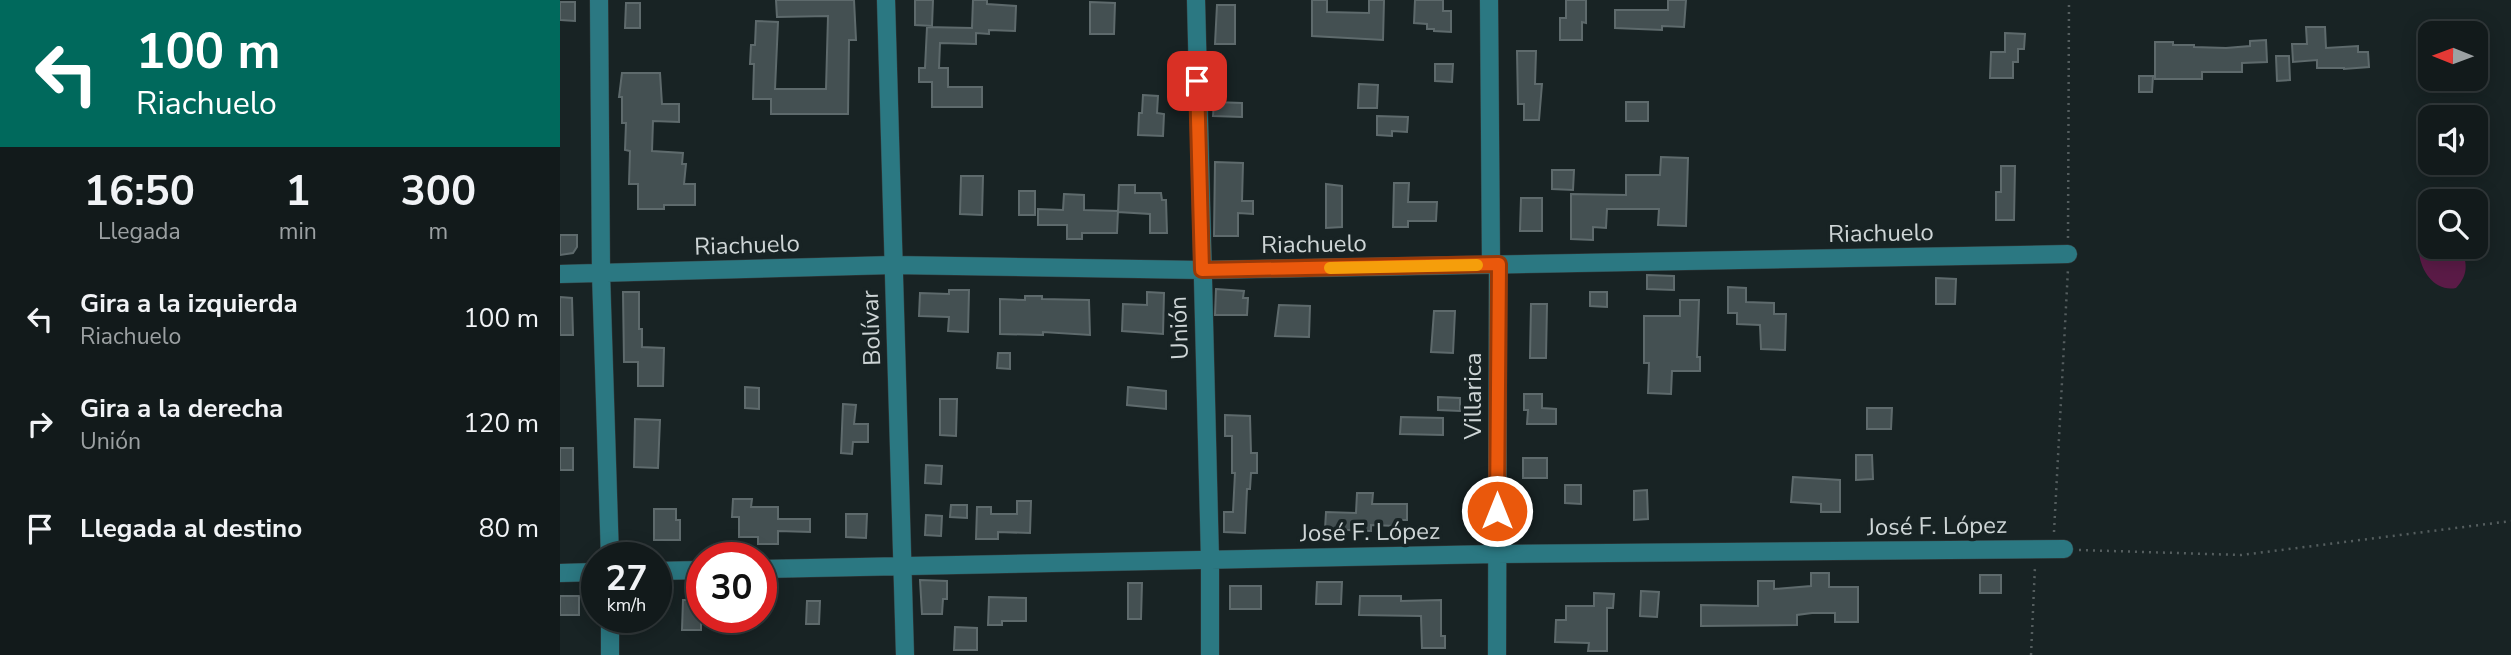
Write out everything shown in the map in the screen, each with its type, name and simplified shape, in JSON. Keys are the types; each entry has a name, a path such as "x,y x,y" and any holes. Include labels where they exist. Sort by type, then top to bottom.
{"street":[{"path":"599,0 601,273 609,542"},
{"name":"Bolívar","path":"886,0 905,655"},
{"name":"Unión","path":"1196,0 1210,560 1209,655"},
{"name":"Villarica","path":"1489,0 1497,655"},
{"name":"Riachuelo","path":"560,274 893,265 1202,270 2068,254"},
{"name":"José F. López","path":"777,569 1496,554 2051,549"},
{"path":"560,573 581,572"},
{"path":"610,633 610,655"}],"path":[{"path":"2031,655 2051,549 2068,254 2069,0"},
{"path":"2051,549 2241,555 2511,521"}],"shaded area":[{"path":"2420,259 2465,259 2466,268 2456,288 2447,288 2432,280"}],"building":[{"path":"776,0 854,0 856,40 849,40 848,114 771,114 771,99 753,99 754,64 750,64 751,45 755,45 756,21 778,22 775,89 826,89 828,16 777,17"},
{"path":"915,0 933,0 932,26 915,25"},
{"path":"973,0 1016,6 1015,31 989,30 989,34 976,33 976,44 940,43 939,68 948,68 948,87 982,87 982,107 932,107 932,82 919,82 919,68 925,68 927,27 972,28"},
{"path":"1312,0 1327,0 1327,12 1369,13 1369,0 1384,0 1383,40 1312,36"},
{"path":"1415,0 1443,0 1443,11 1451,11 1451,32 1434,31 1427,29 1427,24 1414,23"},
{"path":"1566,0 1586,0 1586,23 1582,22 1582,40 1560,40 1560,18 1566,18"},
{"path":"1668,0 1686,0 1684,27 1662,26 1662,30 1615,28 1615,10 1668,10"},
{"path":"560,2 575,2 575,21 560,20"},
{"path":"1090,2 1115,3 1114,34 1090,34"},
{"path":"626,3 640,3 640,28 625,28"},
{"path":"1217,5 1235,5 1235,44 1215,44"},
{"path":"2306,27 2325,27 2326,48 2358,46 2358,52 2368,52 2369,67 2317,68 2317,60 2293,62 2292,44 2307,44"},
{"path":"2005,33 2025,34 2024,49 2018,49 2018,62 2013,62 2013,78 1990,78 1991,52 2005,52"},
{"path":"2266,40 2267,62 2242,63 2242,72 2202,72 2202,79 2155,79 2155,42 2226,48 2250,46 2250,41"},
{"path":"1517,51 1536,51 1535,84 1542,84 1539,120 1524,120 1524,104 1518,104"},
{"path":"2276,56 2289,56 2290,80 2277,81"},
{"path":"1435,64 1453,64 1452,82 1435,81"},
{"path":"622,73 660,73 662,104 679,104 679,122 653,121 652,151 683,153 682,164 686,164 684,184 695,184 695,205 664,205 664,209 638,209 638,184 629,184 630,151 625,150 626,123 622,123 622,97 619,97"},
{"path":"2139,76 2153,76 2152,92 2139,92"},
{"path":"1359,84 1378,85 1377,108 1358,108"},
{"path":"1143,95 1158,96 1157,113 1164,114 1163,136 1138,135"},
{"path":"1214,102 1242,103 1242,117 1213,116"},
{"path":"1626,102 1648,102 1648,121 1626,121"},
{"path":"1377,116 1408,117 1407,132 1392,131 1392,136 1377,135"},
{"path":"1661,157 1688,158 1686,226 1658,225 1659,209 1607,209 1606,228 1593,227 1593,240 1571,239 1571,194 1626,195 1626,175 1660,175"},
{"path":"1215,162 1243,163 1242,201 1253,201 1253,214 1238,213 1238,236 1214,236"},
{"path":"2001,166 2015,166 2014,220 1996,220 1996,192 2001,192"},
{"path":"1552,170 1574,170 1573,190 1552,189"},
{"path":"961,176 983,176 982,215 960,214"},
{"path":"1394,183 1409,183 1408,202 1437,202 1436,221 1408,221 1408,227 1393,227"},
{"path":"1326,184 1342,186 1342,227 1326,228"},
{"path":"1119,185 1135,185 1135,193 1161,193 1162,200 1166,200 1167,233 1150,233 1150,214 1118,212"},
{"path":"1019,191 1035,191 1035,215 1019,215"},
{"path":"1064,194 1084,195 1084,210 1118,211 1117,233 1082,233 1082,239 1067,239 1067,225 1038,225 1038,209 1063,210"},
{"path":"1521,198 1542,198 1542,231 1520,231"},
{"path":"560,235 577,235 577,247 573,253 560,255"},
{"path":"1647,275 1674,276 1674,290 1647,289"},
{"path":"1936,278 1956,279 1955,304 1936,304"},
{"path":"1728,287 1746,288 1746,302 1774,303 1774,314 1786,314 1785,350 1761,349 1760,325 1737,324 1737,313 1728,313"},
{"path":"1216,289 1244,291 1243,298 1248,298 1247,315 1215,315"},
{"path":"949,290 969,290 968,332 948,331 949,317 919,316 920,293 949,294"},
{"path":"623,292 639,292 642,347 664,348 663,386 638,386 638,362 624,362"},
{"path":"1147,292 1164,293 1163,334 1122,331 1123,304 1147,305"},
{"path":"1590,292 1607,292 1607,307 1590,306"},
{"path":"1025,296 1089,300 1090,335 1043,332 1043,335 1000,334 1000,299 1025,300"},
{"path":"560,297 572,298 573,335 560,335"},
{"path":"1680,300 1699,300 1697,357 1700,357 1700,371 1672,371 1671,394 1648,393 1649,363 1644,363 1644,316 1680,316"},
{"path":"1531,304 1547,304 1546,358 1530,358"},
{"path":"1279,305 1310,306 1309,337 1275,336"},
{"path":"1434,311 1455,311 1453,353 1431,352"},
{"path":"998,353 1010,353 1010,369 997,368"},
{"path":"745,387 759,388 759,409 745,408"},
{"path":"1128,387 1166,391 1166,409 1127,405"},
{"path":"1524,394 1542,394 1542,408 1556,409 1556,424 1527,424 1528,410 1524,410"},
{"path":"1438,397 1460,398 1460,411 1438,410"},
{"path":"940,399 957,399 956,436 940,435"},
{"path":"843,404 856,405 854,424 868,424 868,442 853,442 852,454 841,453"},
{"path":"1867,408 1892,408 1891,429 1867,429"},
{"path":"1225,415 1250,416 1251,453 1257,453 1257,473 1251,473 1250,489 1247,489 1245,533 1224,532 1224,512 1233,512 1235,473 1232,473 1232,436 1225,436"},
{"path":"1401,417 1443,418 1443,435 1400,434"},
{"path":"635,419 660,420 658,468 634,467"},
{"path":"560,448 573,448 573,470 560,470"},
{"path":"1856,455 1872,455 1873,479 1856,480"},
{"path":"1523,458 1547,458 1547,478 1523,478"},
{"path":"926,465 942,466 941,484 925,483"},
{"path":"1793,477 1840,480 1840,512 1821,512 1821,504 1791,502"},
{"path":"1565,485 1581,485 1581,504 1565,503"},
{"path":"1647,490 1648,519 1634,520 1634,491"},
{"path":"1357,493 1373,493 1372,504 1407,504 1407,520 1396,520 1396,526 1371,525 1371,531 1325,529 1326,512 1356,513"},
{"path":"733,499 752,499 751,507 778,507 778,519 810,519 810,532 778,531 778,544 758,542 758,537 739,537 739,517 732,517"},
{"path":"1017,501 1031,501 1030,533 998,532 998,539 976,539 977,507 991,507 991,514 1017,514"},
{"path":"951,505 967,505 967,518 950,517"},
{"path":"654,509 676,509 676,520 680,520 680,540 654,540"},
{"path":"846,514 867,514 866,538 846,537"},
{"path":"926,515 942,516 941,536 925,535"},
{"path":"1811,573 1829,573 1829,587 1858,587 1858,622 1835,622 1835,613 1812,613 1797,615 1797,625 1701,626 1701,605 1758,606 1758,581 1774,581 1774,589 1811,586"},
{"path":"1980,575 2001,575 2001,593 1980,593"},
{"path":"920,580 947,581 947,599 943,599 942,614 922,614"},
{"path":"1317,582 1342,582 1341,604 1316,604"},
{"path":"1128,583 1142,583 1141,619 1128,619"},
{"path":"1230,586 1261,586 1261,609 1230,609"},
{"path":"1641,591 1659,592 1657,617 1640,616"},
{"path":"1594,593 1614,594 1613,608 1607,608 1607,651 1588,651 1589,643 1555,642 1556,620 1566,620 1566,606 1594,606"},
{"path":"560,596 579,596 579,615 560,615"},
{"path":"1360,596 1401,596 1401,601 1441,600 1441,636 1445,636 1445,648 1422,648 1421,616 1359,615"},
{"path":"989,597 1026,598 1026,621 1002,621 1002,625 988,625"},
{"path":"683,600 686,600 686,630 682,630"},
{"path":"807,601 820,601 819,624 806,624"},
{"path":"955,627 977,628 977,650 954,650"}],"slow traffic":[{"path":"1330,268 1477,265"}],"route":[{"path":"1197,81 1202,270 1499,264 1497,511"}]}
